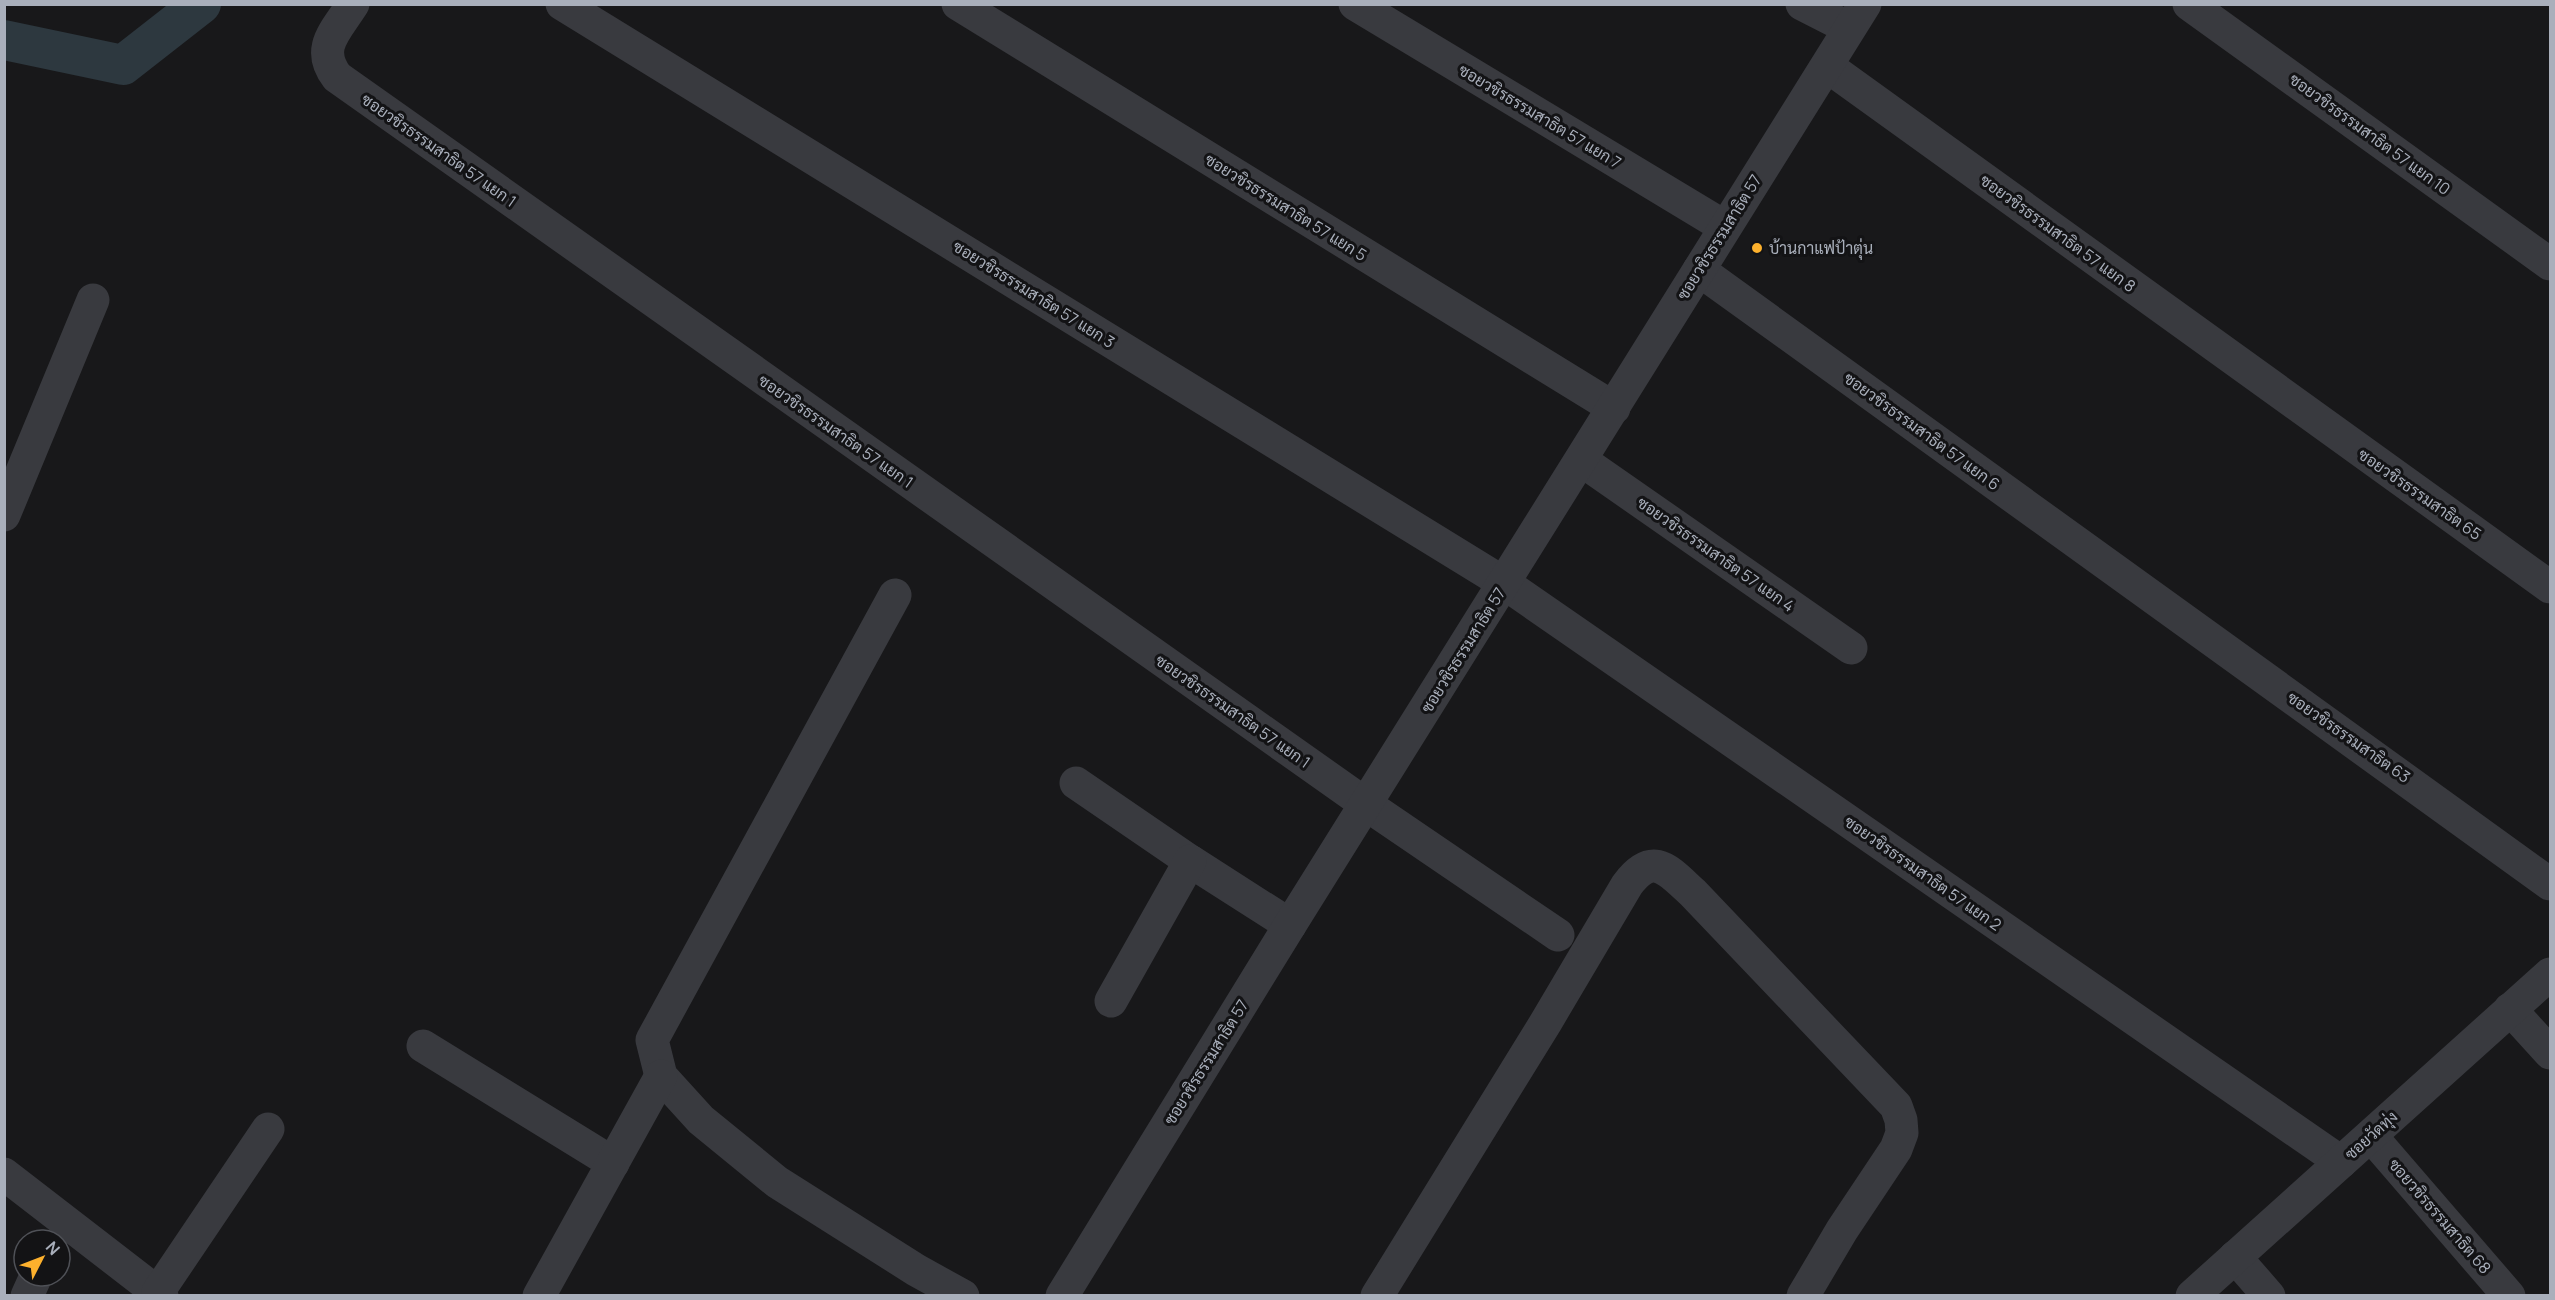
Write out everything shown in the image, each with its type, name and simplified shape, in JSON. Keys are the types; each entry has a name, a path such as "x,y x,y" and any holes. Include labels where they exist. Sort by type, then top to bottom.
{"street":[{"name":"ซอยวชิรธรรมสาธิต 57 แยก 1","path":"353,4 328,43 326,52 329,66 337,77 351,88 1366,806 1558,935"},
{"name":"ซอยวชิรธรรมสาธิต 57 แยก 3","path":"562,4 1504,583"},
{"name":"ซอยวชิรธรรมสาธิต 57 แยก 5","path":"958,4 1614,408"},
{"name":"ซอยวชิรธรรมสาธิต 57 แยก 7","path":"1356,4 1725,227"},
{"path":"1802,4 1857,16"},
{"name":"ซอยวชิรธรรมสาธิต 57 แยก 10","path":"2190,4 2550,264"},
{"name":"ซอยวชิรธรรมสาธิต 57","path":"1062,1296 1290,925 1857,16"},
{"name":"ซอยวชิรธรรมสาธิต 57 แยก 8","path":"1827,66 2289,400"},
{"name":"ซอยวชิรธรรมสาธิต 57 แยก 6","path":"1699,270 2145,592"},
{"path":"4,515 93,300"},
{"name":"ซอยวชิรธรรมสาธิต 65","path":"2289,400 2550,587"},
{"name":"ซอยวชิรธรรมสาธิต 57 แยก 4","path":"1581,460 1851,648"},
{"name":"ซอยวชิรธรรมสาธิต 57 แยก 2","path":"1504,583 2341,1162"},
{"name":"ซอยวชิรธรรมสาธิต 63","path":"2145,592 2550,884"},
{"path":"895,595 652,1040 662,1076 701,1120 777,1182 916,1270 963,1296"},
{"path":"1076,783 1190,861 1290,925"},
{"path":"1111,1001 1190,861"},
{"path":"1377,1296 1546,1022 1627,885 1636,873 1649,866 1664,867 1693,893 1896,1106 1901,1120 1902,1133 1896,1149 1842,1230 1803,1296"},
{"name":"ซอยวัดทุ่ง","path":"2192,1296 2550,974"},
{"path":"2510,1009 2550,1053"},
{"path":"423,1046 613,1163"},
{"path":"539,1296 662,1076"},
{"path":"72,1238 160,1294 268,1129"},
{"name":"ซอยวชิรธรรมสาธิต 68","path":"2371,1136 2509,1296"},
{"path":"4,1174 56,1228"},
{"path":"2235,1257 2269,1296"}],"waterway":[{"path":"4,40 123,65 201,4"}],"place":[{"name":"บ้านกาแฟป้าตุ่น","path":"1757,248"}]}
